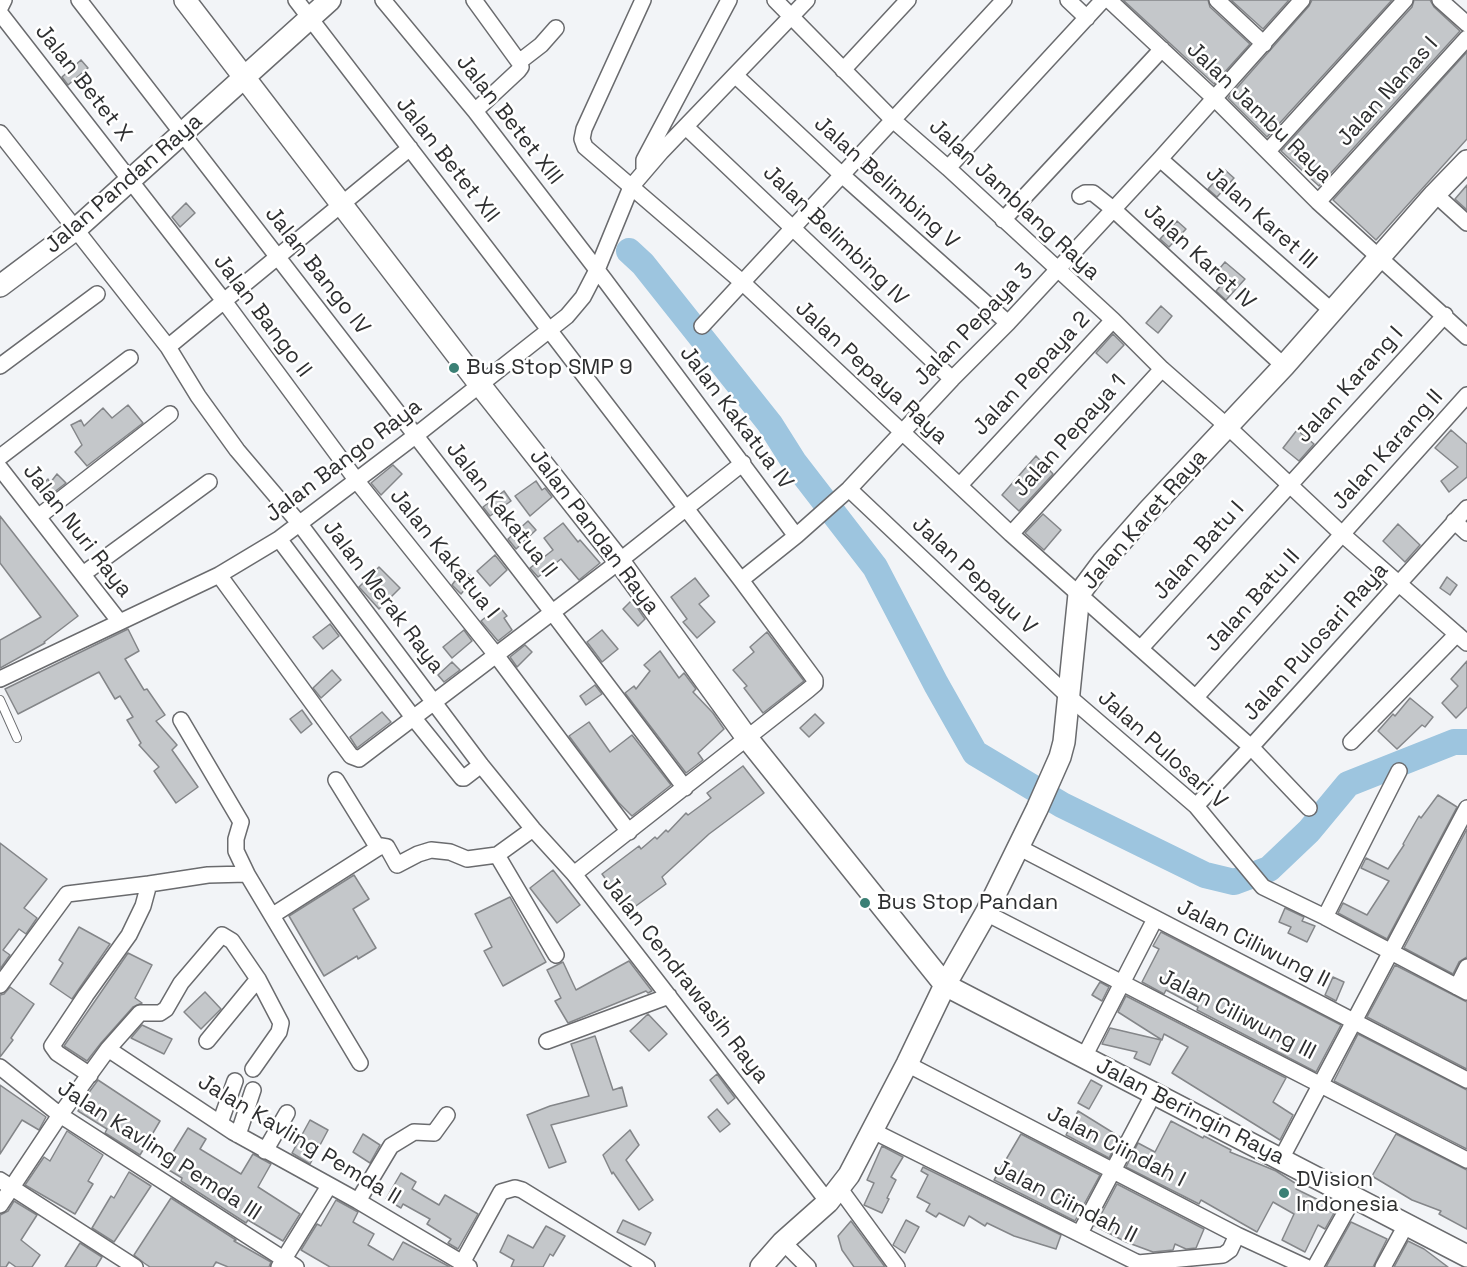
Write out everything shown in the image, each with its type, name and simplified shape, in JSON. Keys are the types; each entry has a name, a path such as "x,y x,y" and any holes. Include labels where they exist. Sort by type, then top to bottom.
{"street":[{"path":"0,8 4,0"},
{"name":"Jalan Bango IV","path":"79,0 415,436"},
{"name":"Jalan Pandan Raya","path":"185,0 480,385 619,561 747,738 945,985"},
{"name":"Jalan Betet XII","path":"296,0 741,580"},
{"name":"Jalan Pandan Raya","path":"0,286 76,229 330,0"},
{"name":"Jalan Betet XIII","path":"383,0 475,111 597,270"},
{"path":"474,0 519,62 520,67 475,111"},
{"name":"Jalan Pepaya Raya","path":"643,0 584,129 582,139 585,147 742,282 1011,534 1251,747 1309,808"},
{"path":"644,171 644,160 729,0"},
{"name":"Jalan Jamblang Raya","path":"775,0 893,120 1113,320 1162,369 1228,427 1342,534 1462,638"},
{"name":"Jalan Bango Raya","path":"0,679 219,575 279,539 550,330 577,306 597,270 631,187 807,0"},
{"path":"843,70 908,0"},
{"path":"702,326 1004,0"},
{"path":"1068,0 1087,18"},
{"path":"948,168 1103,0"},
{"name":"Jalan Jambu Raya","path":"1108,0 1215,99 1318,202 1467,337"},
{"path":"1217,0 1264,44"},
{"name":"Jalan Pepaya 3","path":"796,536 849,489 1008,323 1215,99 1302,0"},
{"path":"1268,152 1405,0"},
{"path":"1440,0 1467,24"},
{"name":"Jalan Betet X","path":"0,13 130,181"},
{"path":"519,62 541,45 556,28"},
{"name":"Jalan Nanas I","path":"1318,202 1467,38"},
{"path":"1003,220 1162,49"},
{"name":"Jalan Belimbing V","path":"735,75 1008,323"},
{"name":"Jalan Belimbing IV","path":"686,127 952,379"},
{"name":"Jalan Merak Raya","path":"0,133 168,347 198,396 237,450 299,524 423,709 481,765 532,829 574,874"},
{"path":"168,347 410,148"},
{"name":"Jalan Karet III","path":"1160,159 1332,311"},
{"name":"Jalan Karet Raya","path":"761,1267 783,1242 834,1195 873,1131 945,985 986,913 1037,808 1060,757 1064,742 1067,694 1079,594 1103,562 1148,511 1284,366 1435,194 1467,161"},
{"name":"Jalan Bango II","path":"130,181 224,301 356,480"},
{"name":"Jalan Karet IV","path":"1080,196 1093,193 1113,209 1284,366"},
{"path":"1435,194 1467,223"},
{"name":"Jalan Kakatua IV","path":"597,270 796,536"},
{"path":"0,366 97,294"},
{"name":"Jalan Karang I","path":"1289,485 1445,315"},
{"name":"Jalan Pepaya 2","path":"960,485 1113,320"},
{"path":"0,457 130,358"},
{"name":"Jalan Pepaya 1","path":"1011,534 1162,369"},
{"name":"Jalan Karang II","path":"1342,534 1467,395"},
{"path":"38,517 170,414"},
{"name":"Jalan Kakatua II","path":"415,436 685,788"},
{"path":"219,575 351,756 359,759 619,561 684,507 743,463"},
{"name":"Jalan Nuri Raya","path":"0,468 119,621"},
{"name":"Jalan Kakatua I","path":"356,480 496,655 628,832"},
{"path":"83,574 209,482"},
{"name":"Jalan Batu I","path":"1141,648 1289,485"},
{"name":"Jalan Pepayu V","path":"849,489 1067,694"},
{"name":"Jalan Pulosari Raya","path":"1196,806 1467,508"},
{"path":"1454,521 1467,533"},
{"name":"Jalan Batu II","path":"1196,697 1342,534"},
{"path":"741,580 796,536"},
{"path":"279,539 423,709 462,778 481,765"},
{"name":"Jalan Cendrawasih Raya","path":"741,580 815,682 685,788 574,874 669,996 834,1195 897,1267"},
{"path":"1351,742 1462,638"},
{"name":"Jalan Pulosari V","path":"1067,694 1196,806 1263,887 1325,917"},
{"path":"181,720 241,822 235,848 238,858 360,1062"},
{"path":"1400,771 1325,917 1462,989 1467,968"},
{"path":"336,780 378,848"},
{"path":"1281,1160 1467,808"},
{"path":"273,915 383,846 387,847 398,865 431,850 450,852 467,860 497,855 532,829"},
{"name":"Jalan Ciliwung II","path":"1018,847 1467,1080"},
{"path":"497,855 556,955"},
{"path":"0,986 67,894 208,874 247,874"},
{"path":"90,1075 57,1053 52,1046 129,934 143,906 149,884"},
{"name":"Jalan Ciliwung III","path":"986,913 1322,1083 1467,1160"},
{"path":"1084,1057 1155,919"},
{"path":"0,1205 6,1184 108,1049 140,1013 160,1013 166,1009 181,983 222,935 232,941 258,979 281,1025 279,1032 253,1069"},
{"path":"207,1041 258,979"},
{"name":"Jalan Beringin Raya","path":"945,985 1467,1256"},
{"path":"547,1041 669,996"},
{"name":"Jalan Kavling Pemda II","path":"108,1049 237,1135 465,1265"},
{"name":"Jalan Ciindah I","path":"907,1064 1237,1235 1306,1267"},
{"name":"Jalan Kavling Pemda III","path":"0,1067 60,1115 287,1265"},
{"path":"220,1123 235,1081"},
{"path":"237,1135 253,1090"},
{"path":"1080,1233 1154,1093"},
{"path":"266,1150 287,1113"},
{"path":"358,1202 391,1146 414,1132 434,1133 447,1115"},
{"name":"Jalan Ciindah II","path":"873,1131 1135,1262 1223,1255 1230,1250 1237,1235"},
{"path":"6,1184 135,1267"},
{"path":"287,1265 329,1186"},
{"path":"465,1265 501,1192 515,1188 646,1267"},
{"path":"1315,1267 1354,1197"},
{"path":"1383,1267 1406,1225"},
{"path":"783,1242 808,1267"}],"lane":[{"path":"0,700 17,738"}],"building":[{"path":"1123,0 1208,0 1210,7 1250,44 1214,84"},
{"path":"1231,0 1289,0 1263,29"},
{"path":"1312,0 1392,0 1267,137 1228,98"},
{"path":"1414,0 1430,0 1434,7 1460,31 1319,186 1281,151 1412,7"},
{"path":"1467,52 1467,139 1376,240 1333,200"},
{"path":"81,60 88,68 68,85 62,77"},
{"path":"1225,170 1234,178 1217,197 1208,189"},
{"path":"1467,185 1467,210 1455,199"},
{"path":"186,203 195,213 180,227 172,217"},
{"path":"1177,221 1186,229 1169,247 1160,239"},
{"path":"1225,262 1245,279 1226,300 1216,291 1224,282 1215,274"},
{"path":"1161,306 1172,316 1158,333 1146,323"},
{"path":"1113,334 1124,345 1107,363 1096,353"},
{"path":"128,405 143,423 87,466 75,452 82,445 71,425 81,420 84,426 103,408 112,418"},
{"path":"1297,430 1314,444 1299,461 1283,448"},
{"path":"1451,430 1467,444 1467,477 1449,492 1441,481 1458,467 1435,448"},
{"path":"1036,456 1053,474 1019,511 1002,495"},
{"path":"393,465 402,474 381,495 371,483"},
{"path":"57,474 66,483 48,497 40,487 48,479 50,483"},
{"path":"536,481 542,490 545,488 552,497 530,516 515,496"},
{"path":"504,491 511,501 490,516 483,507"},
{"path":"1043,514 1061,530 1044,550 1025,533"},
{"path":"0,516 78,616 45,643 0,668 0,640 41,617 0,563"},
{"path":"528,521 536,530 516,549 508,539"},
{"path":"563,523 578,542 580,540 600,563 579,580 561,559 538,577 530,568 553,550 544,538"},
{"path":"1398,524 1420,545 1405,562 1383,541"},
{"path":"495,555 507,570 490,586 477,571"},
{"path":"379,567 400,588 379,609 359,587"},
{"path":"463,570 474,578 461,594 452,585"},
{"path":"1447,577 1457,585 1450,595 1440,588"},
{"path":"695,578 709,596 699,604 715,622 697,638 683,622 687,619 671,597"},
{"path":"632,600 645,619 638,626 623,609"},
{"path":"499,606 507,616 504,618 512,630 498,641 481,621"},
{"path":"330,624 339,636 323,649 313,637"},
{"path":"128,629 139,651 125,659 144,690 147,689 165,715 156,721 177,745 172,750 198,787 176,803 154,771 159,767 139,745 141,743 127,720 133,717 120,696 115,699 99,672 18,714 5,689"},
{"path":"464,630 472,641 452,658 443,647"},
{"path":"602,630 618,649 602,662 587,642"},
{"path":"767,632 804,681 763,713 744,688 747,686 733,670 754,652 750,647"},
{"path":"525,645 532,652 517,667 510,657"},
{"path":"660,651 679,678 684,673 696,689 693,692 713,713 724,729 698,753 703,760 686,773 625,693 634,686 636,689 650,671 644,665"},
{"path":"1467,661 1467,707 1456,718 1442,703 1458,686 1451,679"},
{"path":"452,662 460,670 444,682 438,675"},
{"path":"332,670 341,680 321,698 313,688"},
{"path":"595,685 602,694 586,705 580,696"},
{"path":"1410,698 1433,717 1425,727 1422,725 1397,749 1378,731"},
{"path":"302,710 312,724 301,733 290,719"},
{"path":"382,712 391,722 357,748 350,737"},
{"path":"815,714 824,723 809,737 800,728"},
{"path":"589,722 610,752 632,735 671,785 632,816 618,802 569,736"},
{"path":"743,766 764,793 709,834 662,877 666,884 629,911 602,874 639,846 641,849 666,830 668,832 686,813 688,815 711,798 707,793"},
{"path":"1438,795 1457,807 1387,939 1338,913 1343,903 1367,915 1389,881 1361,868 1366,858 1388,869 1419,816 1421,818"},
{"path":"1467,829 1467,957 1459,962 1453,974 1404,948"},
{"path":"0,843 47,879 24,908 37,918 26,934 19,929 3,950 10,955 0,969"},
{"path":"553,870 580,905 557,923 530,888"},
{"path":"354,875 369,899 353,909 376,948 358,959 357,956 324,976 289,916"},
{"path":"510,897 546,962 503,986 484,951 492,947 475,914"},
{"path":"1285,908 1304,917 1302,921 1315,926 1307,942 1288,933 1291,927 1279,922"},
{"path":"79,927 110,944 72,999 50,984 63,963 59,960"},
{"path":"1161,932 1341,1025 1316,1072 1197,1010 1198,1007 1166,990 1164,994 1142,982 1159,949 1153,946"},
{"path":"128,953 152,965 135,998 142,1003 133,1007 87,1061 64,1046"},
{"path":"629,961 652,991 648,993 646,991 568,1023 555,1001 561,998 547,970 563,962 576,990"},
{"path":"1395,965 1467,1002 1467,1069 1367,1017"},
{"path":"1333,977 1344,982 1336,1001 1325,995"},
{"path":"1100,982 1109,987 1102,1001 1092,995"},
{"path":"10,987 34,1004 0,1057 0,995"},
{"path":"205,992 221,1009 201,1029 184,1012"},
{"path":"1126,996 1286,1078 1273,1102 1293,1115 1280,1140 1172,1073 1188,1047 1164,1034 1162,1040 1118,1012"},
{"path":"648,1014 667,1034 649,1051 630,1031"},
{"path":"142,1025 172,1039 164,1054 131,1038"},
{"path":"1110,1028 1161,1040 1150,1065 1134,1058 1137,1052 1102,1044"},
{"path":"1358,1034 1467,1090 1467,1149 1334,1081"},
{"path":"595,1036 613,1090 622,1087 627,1106 551,1125 566,1162 549,1168 527,1115 550,1106 589,1096 571,1044"},
{"path":"717,1074 735,1098 728,1104 710,1080"},
{"path":"98,1080 160,1121 140,1155 105,1133 107,1129 78,1111"},
{"path":"1091,1080 1102,1086 1089,1109 1078,1103"},
{"path":"0,1085 46,1117 39,1130 22,1120 0,1154"},
{"path":"717,1109 730,1124 720,1132 708,1117"},
{"path":"1078,1111 1120,1137 1109,1158 1066,1135"},
{"path":"310,1120 328,1130 310,1164 292,1153"},
{"path":"1171,1121 1231,1150 1230,1152 1276,1171 1298,1185 1296,1189 1329,1205 1327,1210 1334,1213 1325,1229 1318,1225 1305,1252 1282,1240 1294,1214 1273,1202 1257,1232 1201,1200 1199,1204 1126,1167 1138,1143 1155,1152"},
{"path":"188,1128 206,1139 200,1149 241,1174 253,1154 271,1164 258,1187 300,1214 283,1241 248,1220 246,1223 181,1181 182,1178 164,1167"},
{"path":"630,1130 639,1145 626,1160 653,1200 639,1210 613,1172 612,1174 603,1155"},
{"path":"67,1131 103,1155 88,1181 93,1184 75,1214 25,1185 44,1157 50,1161"},
{"path":"363,1134 380,1145 370,1163 353,1152"},
{"path":"1021,1134 1100,1175 1075,1221 994,1180"},
{"path":"1396,1134 1467,1170 1467,1229 1439,1214 1441,1211 1412,1200 1372,1176"},
{"path":"882,1146 903,1157 891,1177 896,1180 882,1213 864,1205 874,1183 867,1180"},
{"path":"923,1167 1061,1235 1056,1249 1014,1236 987,1223 985,1226 969,1216 964,1226 939,1213 936,1217 926,1211 930,1204 917,1197 928,1175 921,1171"},
{"path":"129,1172 151,1186 114,1242 92,1228 111,1196 114,1198"},
{"path":"401,1173 416,1182 412,1189 439,1205 445,1195 478,1214 458,1249 448,1243 451,1239 427,1224 430,1219 403,1204 401,1208 386,1199"},
{"path":"1117,1184 1204,1229 1196,1248 1186,1249 1175,1244 1173,1250 1153,1252 1126,1242 1095,1226"},
{"path":"171,1198 236,1240 234,1241 271,1262 269,1267 228,1267 216,1262 213,1267 150,1267 144,1263 134,1255"},
{"path":"336,1200 358,1212 353,1222 374,1234 368,1245 393,1260 403,1242 450,1267 330,1267 301,1250 317,1224 321,1226"},
{"path":"14,1201 37,1215 21,1240 40,1255 32,1267 16,1267 9,1262 6,1267 0,1267 0,1215 8,1211"},
{"path":"623,1220 651,1233 645,1245 617,1232"},
{"path":"906,1220 919,1227 905,1253 893,1245"},
{"path":"851,1221 885,1267 854,1267 842,1250 838,1236"},
{"path":"1351,1222 1387,1239 1373,1267 1326,1267"},
{"path":"546,1226 565,1236 553,1256 550,1254 543,1267 511,1267 514,1260 500,1252 508,1235 533,1248"},
{"path":"1408,1241 1424,1249 1448,1267 1394,1267"},
{"path":"80,1243 102,1257 96,1267 65,1267"}],"waterway":[{"path":"629,251 643,264 770,424 794,462 875,567 975,753 1062,805 1205,875 1234,882 1269,869 1309,831 1348,784 1454,742 1467,742"}],"place":[{"name":"Bus Stop SMP 9","path":"454,368"},
{"name":"Bus Stop Pandan","path":"865,903"},
{"name":"DVision Indonesia","path":"1284,1193"}]}
